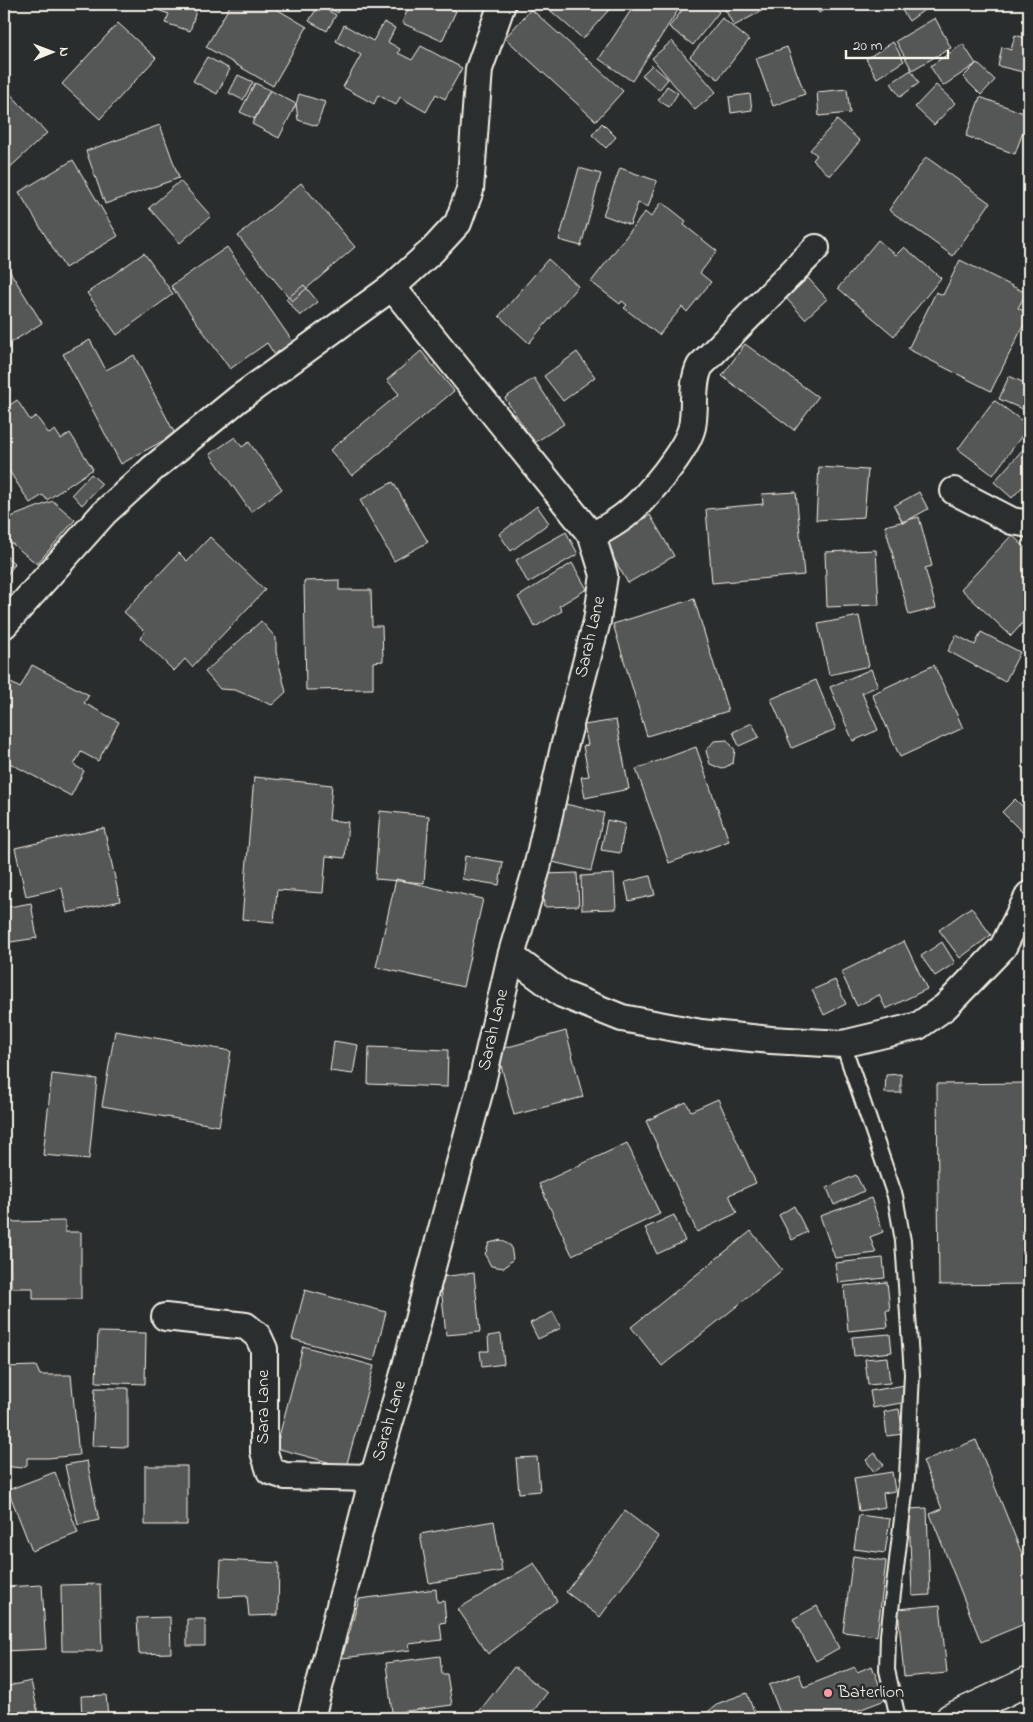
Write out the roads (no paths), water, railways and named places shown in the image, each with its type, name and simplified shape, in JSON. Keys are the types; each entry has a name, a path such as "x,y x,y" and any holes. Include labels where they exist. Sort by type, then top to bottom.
{"main road":[{"path":"950,1718 1029,1681"}],"street":[{"path":"4,625 104,513 152,469 238,399 392,287 433,250 458,223 470,190 479,70 502,4"},
{"path":"592,536 628,514 680,454 690,436 694,417 696,374 700,366 816,248"},
{"name":"Sarah Lane","path":"311,1718 373,1478 403,1377 482,1082 511,956 537,868 564,747 597,621 604,575 592,536 392,287"},
{"path":"954,490 1012,521 1029,524"},
{"path":"511,956 562,994 622,1018 701,1033 771,1040 843,1044 918,1026 945,1007 1004,947 1029,895"},
{"name":"Sara Lane","path":"165,1317 246,1326 258,1336 264,1349 264,1452 270,1471 284,1476 373,1478"}],"lane":[{"path":"843,1044 895,1196 903,1241 912,1374 908,1478 888,1635 887,1670 898,1718"}],"place":[{"name":"Baterlion","path":"828,1693"}]}
